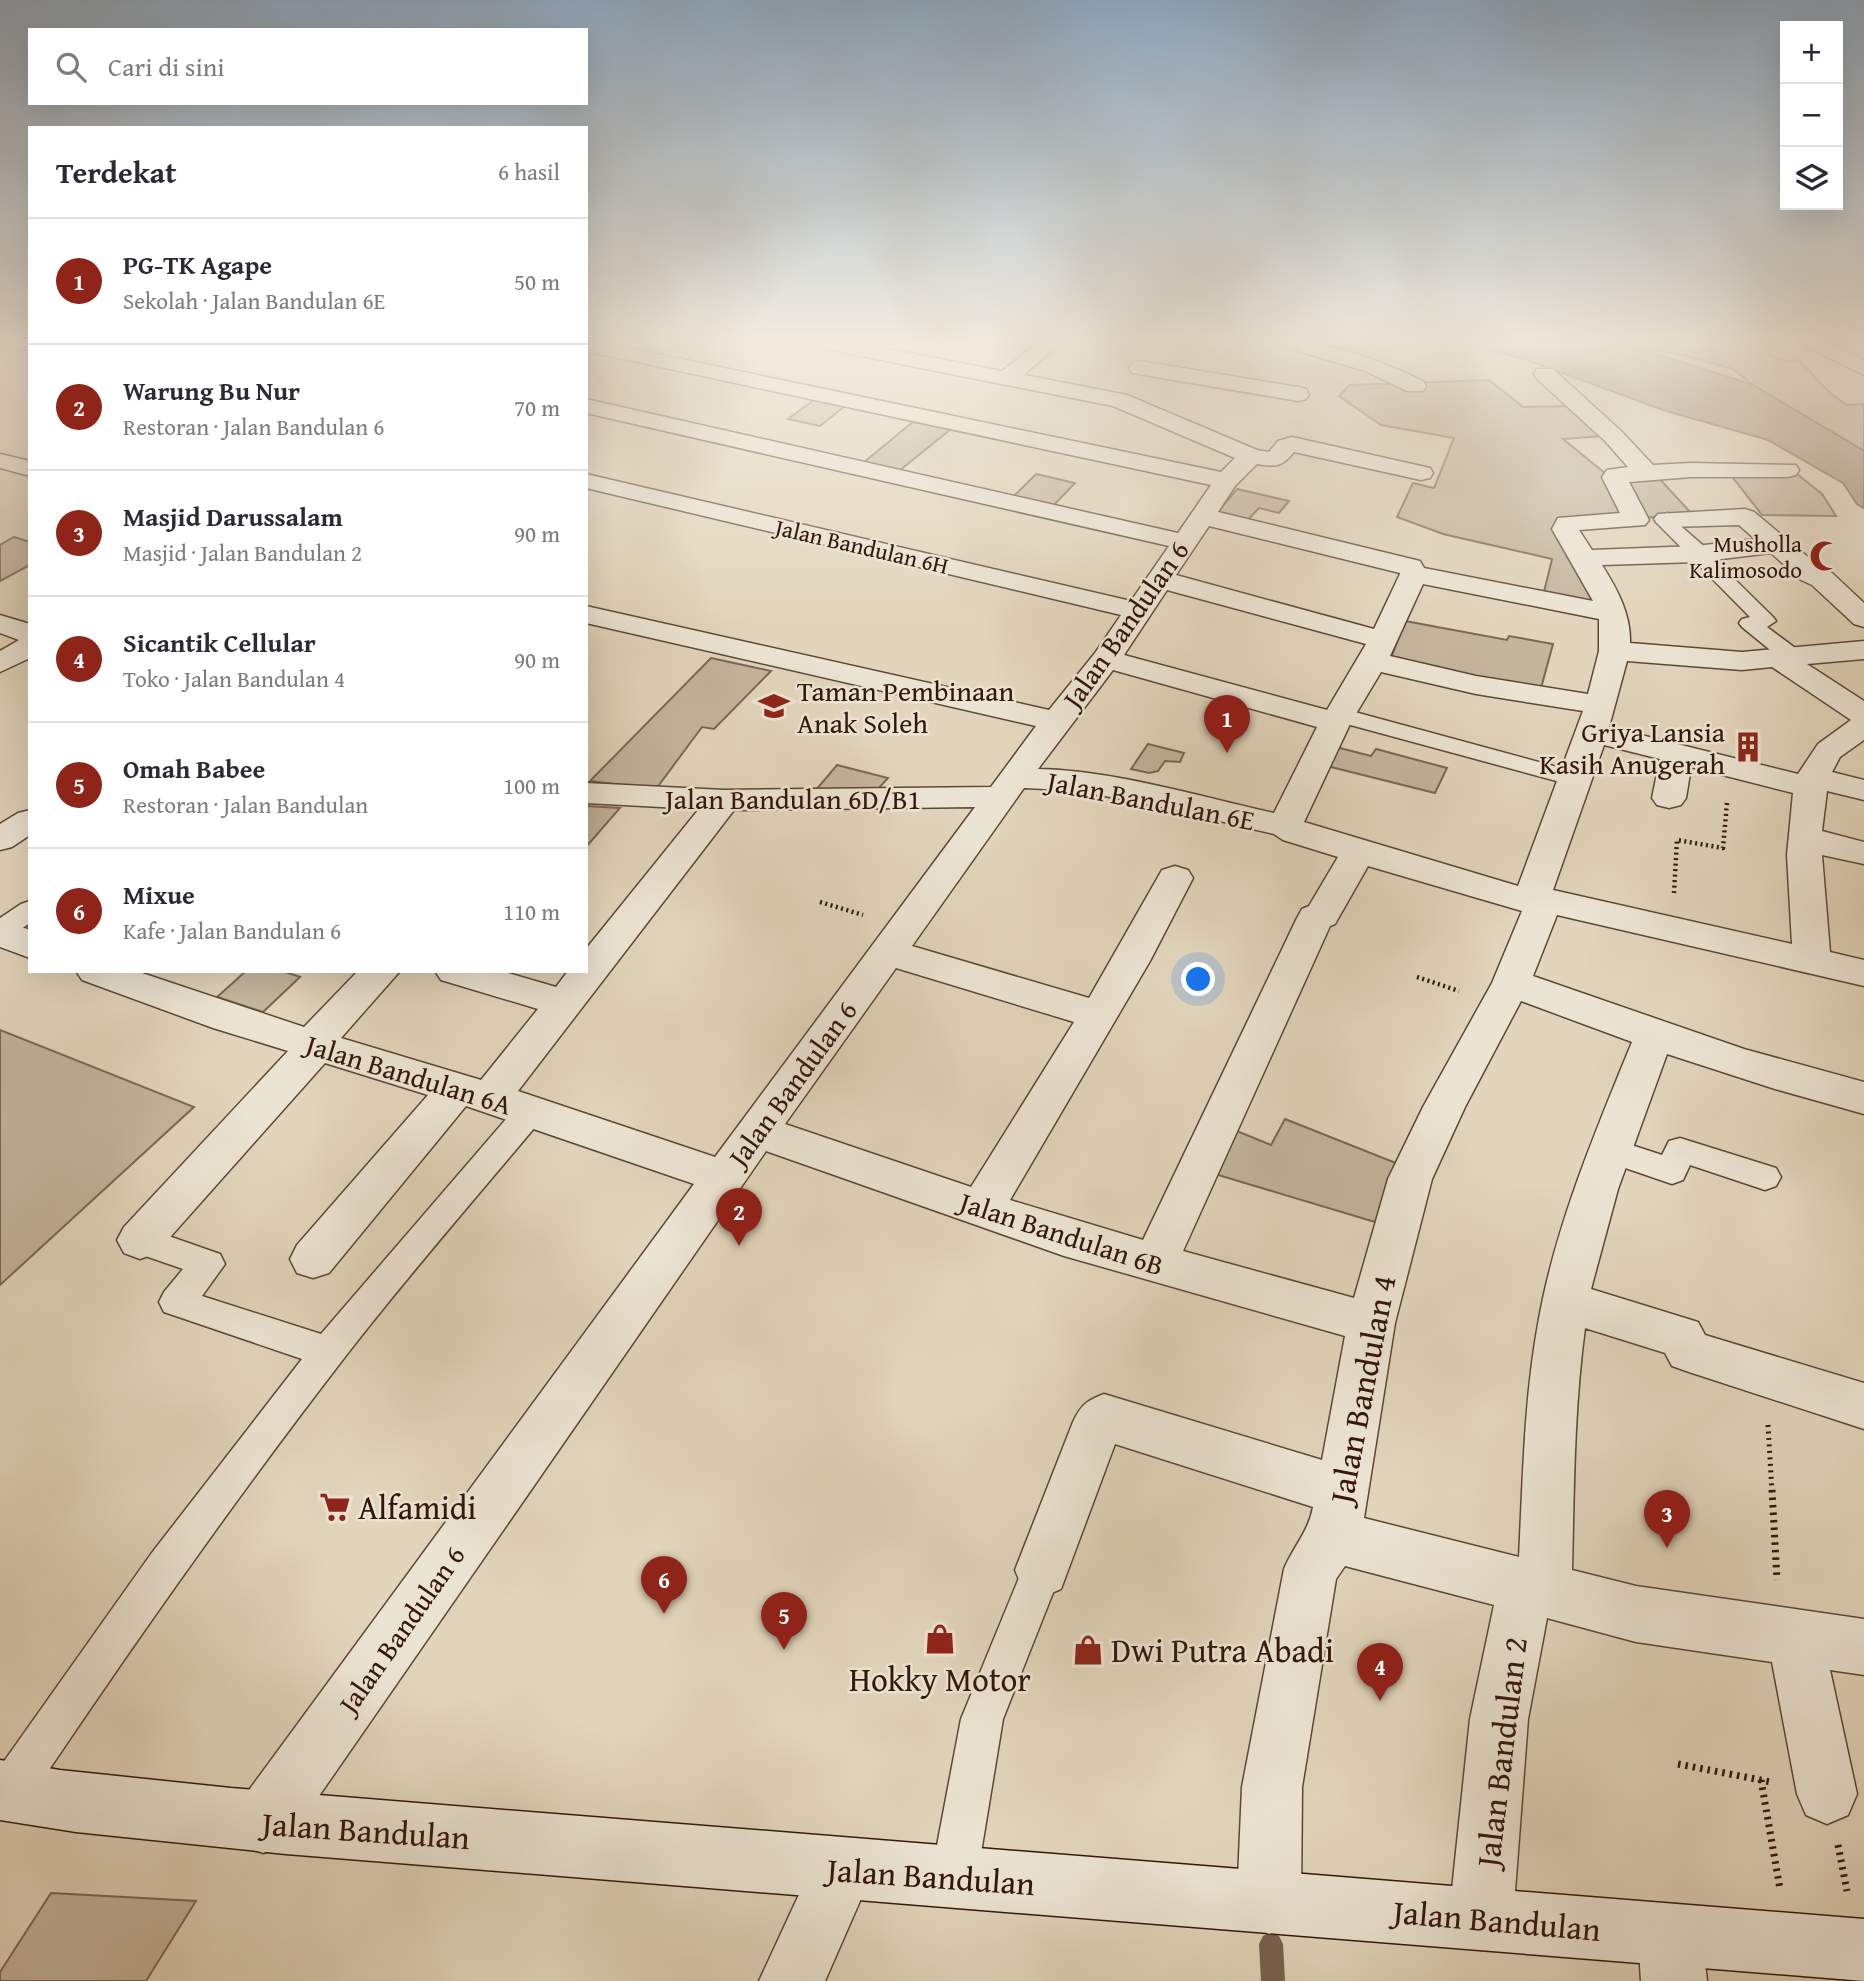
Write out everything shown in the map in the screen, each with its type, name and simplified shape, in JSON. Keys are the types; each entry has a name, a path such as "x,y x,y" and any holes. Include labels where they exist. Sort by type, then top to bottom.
{"street":[{"path":"731,435 1611,613"},
{"path":"1066,435 1238,468 1275,460 1286,446 1292,444 1421,473"},
{"path":"1179,435 1238,468"},
{"path":"1612,435 1646,472"},
{"path":"0,461 28,468"},
{"name":"Jalan Bandulan 6","path":"263,1823 723,1177 1056,721 1106,659 1193,529 1238,468"},
{"path":"1611,613 1565,529 1567,523 1636,520 1614,477 1646,472 1787,470"},
{"name":"Jalan Bandulan 6H","path":"588,481 1149,595 1378,651 1476,685 1596,719 1677,754 1730,767 1864,790"},
{"path":"1667,519 1745,517 1811,574 1822,579 1864,618"},
{"path":"1583,558 1698,554 1779,544"},
{"path":"1285,826 1337,718 1378,651 1412,571"},
{"name":"Jalan Bandulan 4","path":"1269,1902 1272,1787 1296,1643 1311,1569 1337,1514 1371,1323 1410,1180 1444,1107 1511,983 1596,719 1614,651 1615,629 1611,613"},
{"path":"588,614 1056,721"},
{"path":"0,624 28,633"},
{"path":"0,663 28,647"},
{"path":"1614,651 1698,659 1787,659 1864,650"},
{"path":"1106,659 1337,718"},
{"path":"1787,659 1861,728 1826,754 1811,782 1805,837 1812,962"},
{"path":"1669,798 1677,754"},
{"name":"Jalan Bandulan 6E","path":"1009,787 1058,779 1153,796 1285,826 1359,852 1538,900 1864,973"},
{"name":"Jalan Bandulan 6D/B1","path":"588,793 724,800 1009,787"},
{"path":"588,973 724,800"},
{"path":"0,839 28,821"},
{"path":"1805,837 1864,853"},
{"path":"1155,1263 1315,918 1322,915 1359,852"},
{"path":"982,1208 1131,961 1175,878"},
{"path":"0,932 28,944"},
{"path":"888,951 1097,1015"},
{"name":"Jalan Bandulan 6A","path":"101,973 314,1045 474,1093 723,1177"},
{"path":"140,1240 380,973"},
{"path":"461,973 564,1003"},
{"path":"313,1259 564,1003 588,973"},
{"path":"1511,983 1655,1034 1828,1090 1864,1098"},
{"name":"Jalan Bandulan 2","path":"1481,1917 1499,1719 1535,1589 1553,1396 1566,1302 1581,1237 1655,1034"},
{"name":"Jalan Bandulan 6B","path":"757,1131 1065,1237 1371,1323"},
{"path":"1566,1302 1681,1337 1689,1351 1864,1406"},
{"path":"1042,1570 1098,1422 1104,1417 1337,1514 1535,1589 1636,1614 1864,1647"},
{"path":"1788,1635 1827,1794"},
{"name":"Jalan Bandulan","path":"5,1791 263,1823 537,1842 843,1869 1481,1917 1672,1959 1864,1951"},
{"path":"792,1981 843,1869"}],"lane":[{"path":"1667,519 1664,521 1766,621 1749,623 1787,659"},
{"path":"1337,718 1576,779"},
{"path":"0,932 28,911"},
{"path":"5,1791 240,1467 328,1352 530,1112"},
{"path":"1611,1150 1672,1171 1679,1150 1765,1177"},
{"path":"140,1240 208,1264 176,1302 328,1352"},
{"path":"954,1877 982,1719 1042,1570"}],"path":[{"path":"1672,930 1677,840 1723,848 1730,767"},
{"path":"1765,1377 1788,1635"},
{"path":"1678,1764 1827,1794"},
{"path":"1761,1780 1781,1893"}],"shaded area":[{"path":"896,435 943,435 899,471 863,463"},
{"path":"1440,435 1604,436 1563,439 1606,474 1630,515 1561,520 1601,607 1543,596 1552,559 1443,534 1397,517 1413,483 1434,488 1454,438"},
{"path":"1752,435 1838,435 1864,451 1864,508 1857,504 1843,483 1768,440"},
{"path":"1838,435 1864,435 1864,451"},
{"path":"1036,474 1075,483 1052,507 1012,498"},
{"path":"1655,474 1692,514 1643,518 1623,477"},
{"path":"1730,474 1797,474 1822,494 1836,516 1762,515"},
{"path":"1237,489 1289,501 1279,513 1259,508 1247,521 1216,514"},
{"path":"14,537 28,541 28,566 0,581 0,545"},
{"path":"1405,621 1507,640 1509,636 1553,644 1541,688 1390,661"},
{"path":"711,658 771,671 714,729 702,727 656,789 590,781"},
{"path":"1148,744 1184,753 1180,762 1165,761 1158,771 1149,773 1131,769"},
{"path":"1336,747 1371,756 1376,749 1447,768 1435,793 1327,766"},
{"path":"837,765 888,778 877,790 815,791"},
{"path":"588,806 620,808 588,845"},
{"path":"244,973 288,973 300,977 263,1012 217,997"},
{"path":"0,1030 194,1107 0,1285"},
{"path":"1285,1119 1401,1165 1375,1222 1208,1172 1232,1129 1271,1145"},
{"path":"51,1893 196,1901 146,1981 0,1981 0,1972"}],"waterway":[{"path":"1271,1944 1273,1981"}],"place":[{"name":"Musholla Kalimosodo","path":"1825,556"},
{"name":"Taman Pembinaan Anak Soleh","path":"774,706"},
{"name":"Griya Lansia Kasih Anugerah","path":"1748,747"},
{"name":"PG-TK Agape","path":"1227,753"},
{"name":"Warung Bu Nur","path":"739,1246"},
{"name":"Alfamidi","path":"335,1507"},
{"name":"Masjid Darussalam","path":"1667,1548"},
{"name":"Mixue","path":"664,1614"},
{"name":"Hokky Motor","path":"940,1639"},
{"name":"Omah Babee","path":"784,1650"},
{"name":"Dwi Putra Abadi","path":"1088,1650"},
{"name":"Sicantik Cellular","path":"1380,1701"}]}
